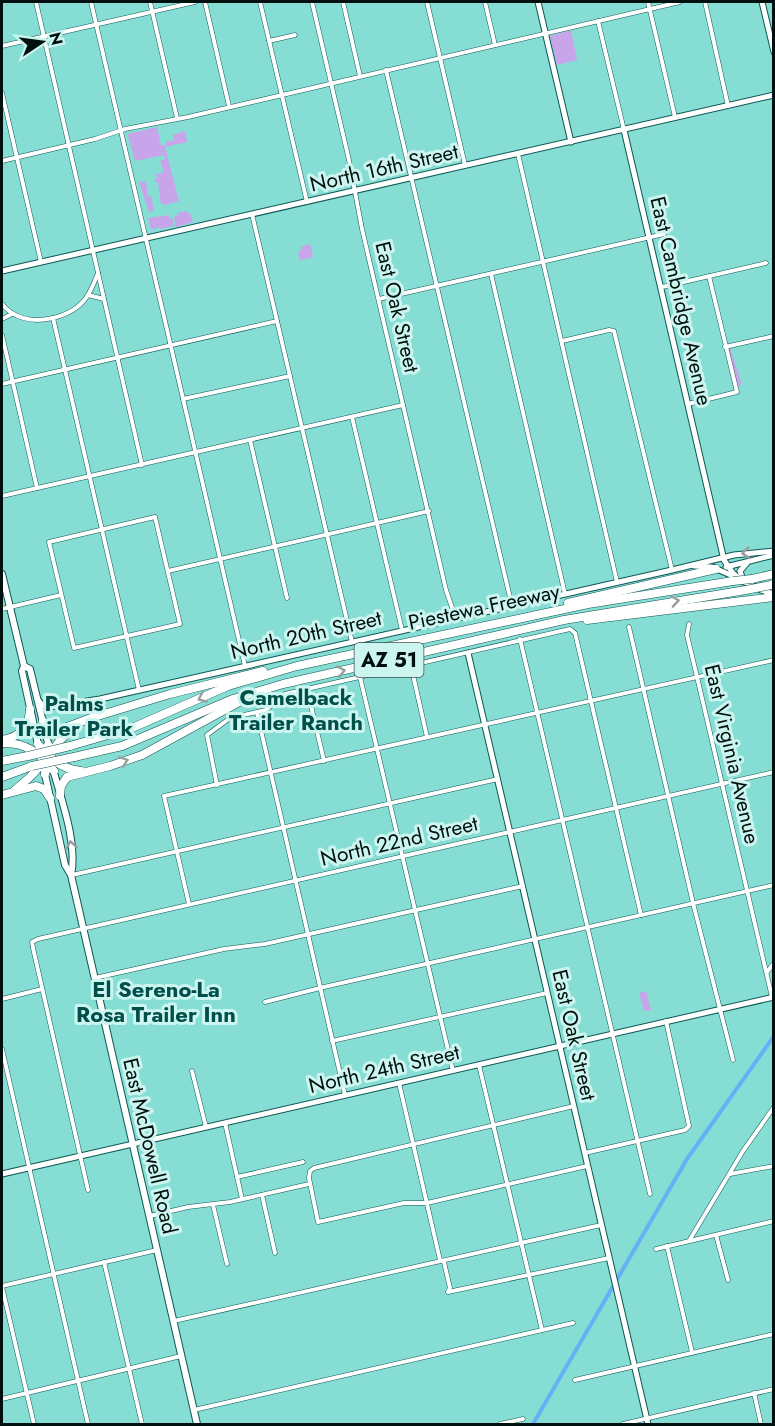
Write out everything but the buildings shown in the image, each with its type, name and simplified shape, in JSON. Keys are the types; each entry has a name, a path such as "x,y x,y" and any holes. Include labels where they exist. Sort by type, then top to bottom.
{"highway":[{"path":"512,619 537,610 716,569"},
{"name":"Piestewa Freeway","path":"2,771 122,746 233,699 264,689 515,632 747,583 774,574"},
{"name":"Piestewa Freeway","path":"2,761 70,746 132,728 228,687 297,666 588,604 734,581 773,590"},
{"path":"515,632 773,590"},
{"path":"43,721 49,728 58,730 170,694 256,672 297,666"},
{"path":"60,795 64,779 148,752 264,689"},
{"path":"2,742 22,733 29,722 30,709"},
{"path":"14,790 38,771 64,735 103,715"},
{"path":"2,742 21,744 68,768 89,770"},
{"path":"38,744 54,771"},
{"path":"2,756 28,756"},
{"path":"45,774 47,757"},
{"path":"2,777 32,766"},
{"path":"2,795 36,786 44,789 50,798"}],"main road":[{"path":"2,574 24,666 22,671 38,744"},
{"path":"24,666 30,669 38,700 47,757"},
{"name":"East McDowell Road","path":"54,771 71,848 73,864 71,875"},
{"name":"East McDowell Road","path":"45,774 65,865 71,875 197,1425"}],"street":[{"path":"36,2 142,465"},
{"path":"91,2 245,666"},
{"path":"150,2 177,118"},
{"path":"2,46 195,2"},
{"path":"205,2 229,106"},
{"path":"260,2 307,202"},
{"name":"East Oak Street","path":"312,2 446,590 456,619"},
{"path":"342,2 360,76"},
{"path":"426,2 465,166"},
{"path":"484,2 495,45"},
{"path":"538,2 572,142"},
{"path":"648,2 675,117"},
{"path":"2,160 680,2"},
{"path":"705,2 728,106"},
{"path":"762,2 774,52"},
{"name":"East Cambridge Avenue","path":"598,21 724,557 728,566 747,583"},
{"path":"269,41 295,35"},
{"path":"386,70 512,606"},
{"path":"2,93 41,262"},
{"name":"North 16th Street","path":"2,271 774,96"},
{"path":"518,154 617,582"},
{"path":"252,214 352,642"},
{"path":"379,299 664,234"},
{"path":"662,287 766,263"},
{"path":"2,304 13,314 34,319 53,318 76,308 88,295 98,272"},
{"path":"491,274 565,594"},
{"path":"688,404 737,392 709,276"},
{"path":"88,295 104,298"},
{"path":"2,318 13,314"},
{"path":"53,318 140,690"},
{"path":"2,384 277,321"},
{"path":"562,341 609,330 614,331 672,570"},
{"path":"2,335 37,488"},
{"path":"725,346 774,336"},
{"path":"183,399 290,376"},
{"path":"2,496 403,405"},
{"path":"352,417 402,630"},
{"path":"250,440 286,598"},
{"path":"168,571 429,511"},
{"path":"155,517 180,624 74,648 49,542 102,530 155,517"},
{"name":"North 20th Street","path":"38,700 45,707 59,707 724,557 746,553 774,553"},
{"name":"North 20th Street","path":"716,569 774,553"},
{"path":"716,569 724,557"},
{"path":"747,583 740,570 750,561"},
{"name":"North 20th Street","path":"689,566 716,569 747,583"},
{"path":"2,609 61,595"},
{"name":"East Virginia Avenue","path":"689,624 687,635 773,997"},
{"path":"629,627 732,1060"},
{"path":"217,785 207,735 230,718 257,713 271,707 280,696 520,639 567,629 573,630 640,915"},
{"path":"520,639 650,1194"},
{"name":"East Oak Street","path":"468,653 648,1422"},
{"path":"189,904 164,796 774,660"},
{"path":"411,666 428,737"},
{"path":"360,677 453,1071"},
{"path":"307,689 324,761"},
{"path":"257,713 345,1095"},
{"name":"North 22nd Street","path":"42,989 32,942 38,939 774,772"},
{"path":"71,875 498,778"},
{"path":"95,979 523,885"},
{"path":"265,1002 774,885"},
{"path":"766,972 774,963"},
{"path":"2,999 42,989 88,1190"},
{"path":"332,1041 547,993"},
{"name":"North 24th Street","path":"2,1174 773,997"},
{"path":"584,1153 685,1130 689,1126 666,1021"},
{"path":"2,1049 88,1425"},
{"path":"479,1065 542,1330"},
{"path":"192,1071 206,1128"},
{"path":"399,1083 440,1260 444,1262 450,1288 448,1292 609,1258"},
{"path":"574,1106 412,1143 397,1150 310,1170 309,1184 318,1222 404,1203 427,1203 587,1166"},
{"path":"689,1241 729,1174 774,1107"},
{"path":"225,1123 242,1199"},
{"path":"237,1177 303,1162"},
{"path":"729,1174 774,1166"},
{"path":"150,1216 309,1184"},
{"path":"262,1195 275,1253"},
{"path":"213,1205 227,1264"},
{"path":"656,1249 774,1221"},
{"path":"173,1321 601,1225"},
{"path":"716,1235 728,1280"},
{"path":"667,1246 692,1352"},
{"path":"33,1425 2,1287 157,1250"},
{"path":"104,1262 142,1425"},
{"path":"194,1410 573,1323"},
{"path":"575,1380 774,1334"},
{"path":"2,1399 181,1356"},
{"path":"623,1425 648,1422 774,1389"},
{"path":"754,1394 761,1425"},
{"path":"500,1425 523,1419"}],"shaded area":[{"path":"571,30 577,60 557,65 550,36"},
{"path":"157,127 161,146 174,140 173,135 185,131 187,142 165,147 179,201 164,205 163,203 161,205 158,182 154,180 157,179 156,174 164,172 160,161 165,159 164,155 135,161 128,136 128,134"},
{"path":"146,181 148,197 151,196 154,210 149,212 139,182"},
{"path":"187,211 193,222 176,227 174,217 177,213"},
{"path":"169,215 174,226 160,229 158,223 159,227 151,230 148,218"},
{"path":"310,244 313,257 300,260 298,251 301,251 301,247"},
{"path":"730,347 741,382 740,387 737,386"},
{"path":"646,991 651,1010 644,1011 639,993"}],"waterway":[{"path":"533,1424 687,1159 774,1036"}],"district":[{"name":"Camelback Trailer Ranch","path":"296,710"},
{"name":"Palms Trailer Park","path":"74,716"},
{"name":"El Sereno-La Rosa Trailer Inn","path":"156,1002"}]}
